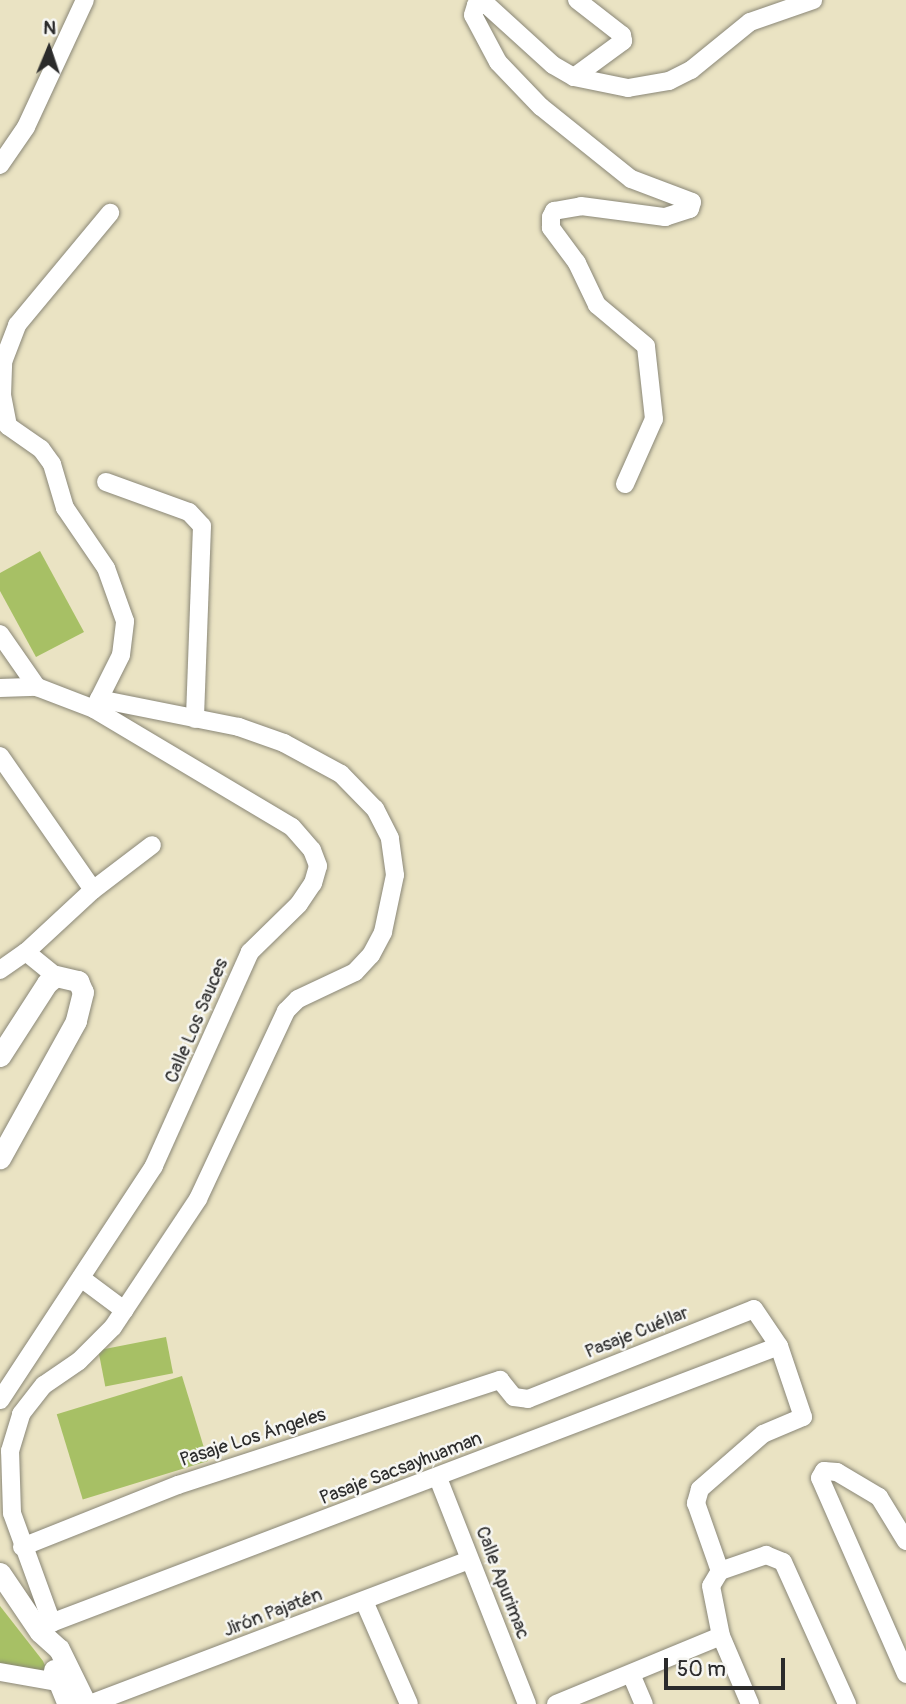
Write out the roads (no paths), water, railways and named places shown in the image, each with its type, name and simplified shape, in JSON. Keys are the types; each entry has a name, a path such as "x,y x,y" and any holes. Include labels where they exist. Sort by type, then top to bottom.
{"street":[{"path":"0,165 26,128 85,0"},
{"path":"574,77 622,41 622,36 577,0"},
{"path":"625,484 654,419 646,346 597,305 577,263 551,228 551,217 554,211 581,206 665,217 690,209 692,202 631,179 541,107 498,62 480,33 473,15 481,1 574,77 628,88 653,86 691,70 750,22 813,0"},
{"path":"97,704 126,638 118,597 106,568 65,508 52,464 41,449 8,426 3,385 6,353 17,326 110,213"},
{"path":"106,482 189,512 202,526 195,719"},
{"path":"0,635 37,687"},
{"path":"0,688 37,687 97,704 239,727 284,743 341,774 375,809 390,838 395,875 383,932 371,955 355,972 298,999 286,1011 198,1199 104,1336 44,1385 21,1415 10,1451 7,1481 43,1628 68,1690"},
{"name":"Calle Los Sauces","path":"0,1401 173,1131 250,952 299,904 313,883 318,866 313,850 292,827 97,704"},
{"path":"0,756 93,890"},
{"path":"0,970 26,953 93,890 152,845"},
{"path":"0,1158 76,1021 83,992 78,981 56,976 26,953"},
{"path":"0,1056 47,983 56,976"},
{"path":"81,1278 124,1310"},
{"name":"Pasaje Cuéllar","path":"500,1380 514,1397 527,1399 754,1309 779,1346"},
{"path":"720,1571 696,1495 763,1434 803,1416 779,1346"},
{"name":"Pasaje Sacsayhuaman","path":"43,1628 779,1346"},
{"name":"Pasaje Los Ángeles","path":"22,1547 178,1485 500,1380"},
{"path":"906,1541 879,1497 837,1472 824,1471 820,1478 906,1674"},
{"name":"Calle Apurimac","path":"438,1478 527,1704"},
{"path":"750,1704 721,1636 711,1586 720,1571 766,1555 783,1562 847,1704"},
{"name":"Jirón Pajatén","path":"88,1704 470,1560"},
{"path":"0,1573 43,1628"},
{"path":"364,1601 409,1704"},
{"path":"556,1704 721,1636"},
{"path":"0,1672 68,1690 88,1704"},
{"path":"631,1674 644,1704"}]}
